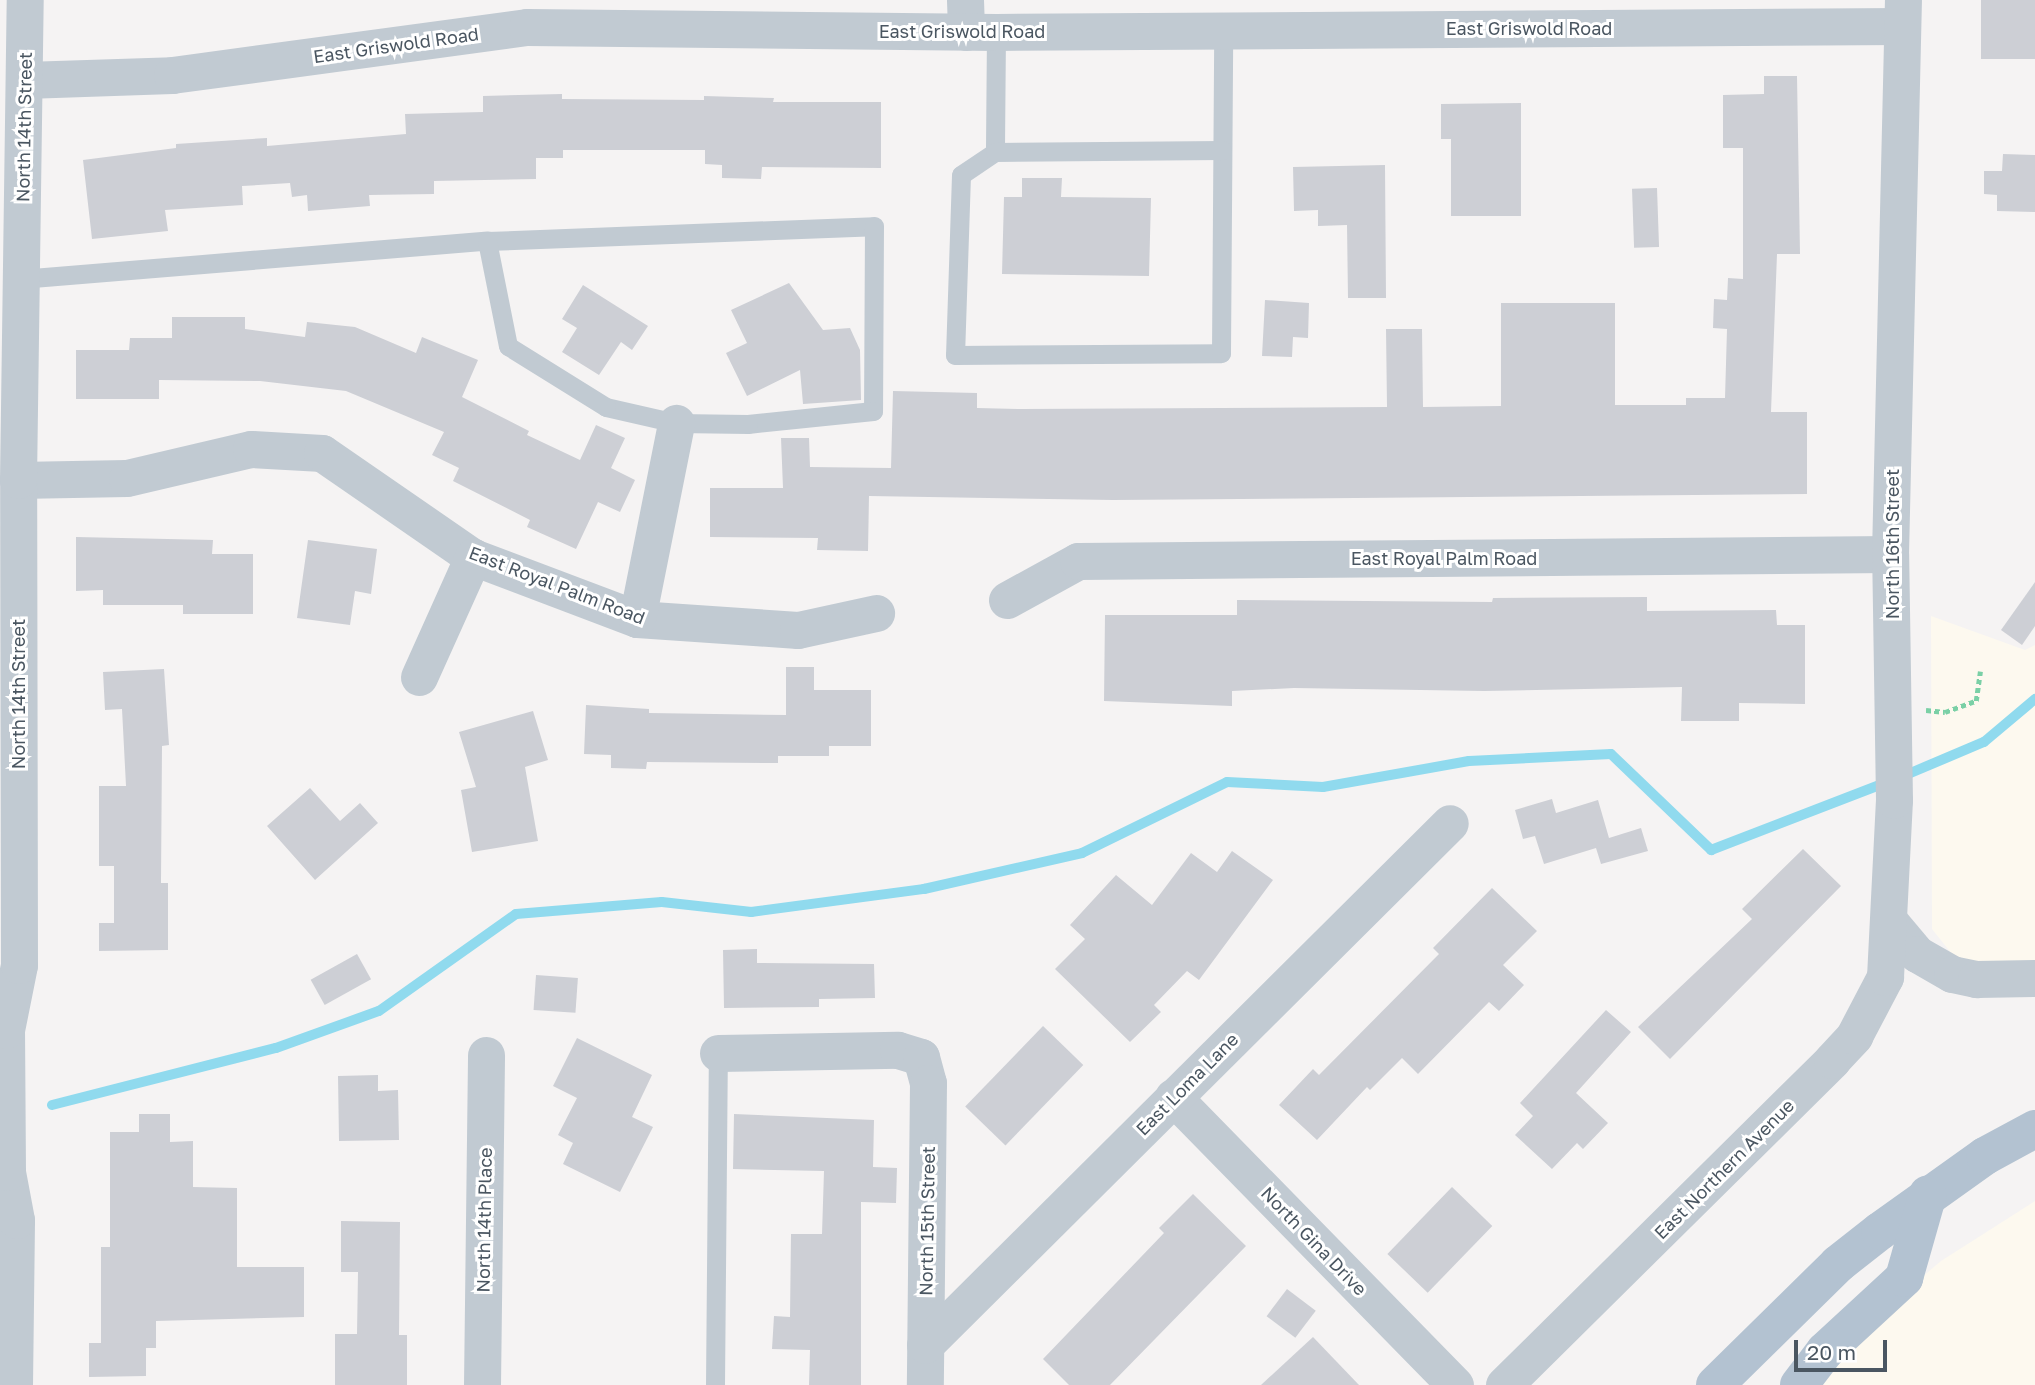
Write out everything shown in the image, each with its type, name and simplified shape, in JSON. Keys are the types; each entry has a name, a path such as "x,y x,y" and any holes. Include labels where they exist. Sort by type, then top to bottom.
{"main road":[{"path":"1715,1385 1838,1264 1928,1194 2035,1129"},
{"path":"1799,1385 1825,1351 1904,1278 1928,1194"}],"street":[{"name":"North 14th Street","path":"14,1385 16,1220 7,1172 3,1030 19,965 18,480 26,0"},
{"name":"East Griswold Road","path":"25,80 172,75 527,27 976,21 1223,30 1902,13"},
{"name":"North 16th Street","path":"1890,922 1895,743 1890,554 1902,13"},
{"path":"637,619 676,423"},
{"name":"East Royal Palm Road","path":"18,480 127,478 251,449 321,453 473,557 637,619 798,630 876,613"},
{"name":"East Royal Palm Road","path":"1007,600 1078,561 1890,554"},
{"path":"419,677 473,557"},
{"name":"East Loma Lane","path":"925,1345 1450,823"},
{"path":"1890,922 1917,954 1952,974 1976,979 2035,978"},
{"name":"East Northern Avenue","path":"1504,1385 1854,1036 1885,977 1890,922"},
{"name":"North 15th Street","path":"718,1053 898,1050 921,1057 928,1083 925,1385"},
{"name":"North 14th Place","path":"482,1385 486,1055"},
{"name":"North Gina Drive","path":"1173,1097 1455,1385"}],"lane":[{"path":"976,21 995,152"},
{"path":"1222,150 995,152 961,176 955,355 1221,353 1223,30"},
{"path":"20,279 487,241 874,226 873,411 748,424 676,423 606,407 508,346 487,241"},
{"path":"715,1385 718,1053"}],"path":[{"path":"1926,710 1945,712 1976,701 1980,671"}],"shaded area":[{"path":"1931,616 2025,650 2035,645 2035,965 1977,966 1952,954 1932,929"},
{"path":"2035,1201 2035,1385 1814,1385 1874,1318 1941,1261"}],"building":[{"path":"1981,0 2035,0 2035,59 1981,59"},
{"path":"1764,76 1797,76 1800,254 1777,254 1771,412 1807,412 1807,494 1113,500 869,496 868,551 817,550 818,538 710,537 710,488 783,488 781,438 809,438 810,467 891,468 893,391 977,393 977,408 1387,407 1386,329 1422,329 1423,407 1501,406 1501,303 1615,303 1615,405 1686,405 1686,398 1725,398 1727,329 1713,328 1714,299 1727,300 1728,278 1743,279 1743,148 1723,148 1723,95 1764,94"},
{"path":"562,94 562,99 704,100 704,96 774,98 773,102 881,102 881,168 762,167 761,179 722,178 722,165 705,164 705,150 563,150 563,158 536,158 536,179 434,181 434,194 369,195 370,206 308,211 307,195 292,197 290,183 242,186 243,205 165,210 168,231 92,239 83,160 176,148 176,144 267,138 267,146 406,134 405,114 483,112 483,96"},
{"path":"1521,103 1521,216 1451,216 1451,139 1441,139 1441,104"},
{"path":"2003,154 2035,155 2035,212 1997,211 1997,195 1984,194 1984,171 2002,171"},
{"path":"1385,165 1386,298 1348,298 1347,225 1318,226 1318,210 1294,211 1293,167"},
{"path":"1022,178 1062,178 1061,197 1151,198 1149,276 1002,274 1004,197 1022,197"},
{"path":"1657,188 1659,247 1634,248 1632,189"},
{"path":"789,283 823,330 850,328 860,350 861,400 803,404 800,370 747,396 726,353 747,343 731,310"},
{"path":"583,285 648,326 632,350 621,342 599,375 562,352 577,328 562,319"},
{"path":"1265,300 1309,303 1308,338 1293,337 1292,357 1262,356"},
{"path":"172,317 245,317 245,329 305,337 307,322 355,327 416,353 422,337 478,360 462,397 529,431 527,435 580,460 596,425 625,438 611,468 635,480 620,512 598,502 576,549 527,527 530,520 453,481 459,468 432,455 444,432 346,391 260,381 159,380 159,399 76,399 76,350 129,350 130,338 172,338"},
{"path":"76,537 213,540 212,554 253,554 253,614 183,614 183,605 103,605 103,590 76,591"},
{"path":"308,540 377,549 371,594 355,591 350,625 297,618"},
{"path":"2035,582 2035,626 2022,645 2001,630"},
{"path":"1647,597 1647,611 1776,610 1777,625 1805,625 1805,704 1739,703 1739,721 1681,721 1682,687 1484,691 1294,688 1232,691 1232,706 1104,701 1105,615 1237,615 1237,600 1492,602 1493,598"},
{"path":"786,667 814,667 814,690 871,690 871,746 829,746 829,756 778,756 778,763 647,762 646,769 611,768 611,755 584,754 586,705 649,709 649,713 786,715"},
{"path":"164,669 169,745 162,746 161,883 168,883 168,950 99,951 99,923 114,923 114,866 99,866 99,786 126,786 122,709 105,710 103,672"},
{"path":"533,711 548,760 525,767 538,841 472,852 461,790 476,787 459,732"},
{"path":"310,788 340,821 360,803 378,823 315,880 267,826"},
{"path":"1552,799 1556,813 1598,800 1609,838 1641,828 1648,851 1601,864 1596,848 1544,864 1535,836 1523,839 1515,810"},
{"path":"1803,849 1841,886 1670,1059 1638,1027 1752,919 1742,909"},
{"path":"1232,851 1273,880 1199,980 1187,971 1154,1005 1161,1012 1130,1042 1055,969 1085,939 1070,925 1116,875 1152,905 1191,853 1217,872"},
{"path":"1492,888 1537,931 1503,965 1524,985 1499,1011 1489,1002 1418,1074 1402,1058 1370,1090 1367,1087 1317,1140 1279,1105 1313,1069 1319,1075 1439,954 1433,948"},
{"path":"757,949 757,963 874,964 875,998 819,999 819,1007 724,1008 723,950"},
{"path":"357,954 371,979 325,1005 311,980"},
{"path":"536,975 578,978 575,1013 534,1010"},
{"path":"1606,1010 1631,1032 1576,1093 1608,1123 1583,1149 1577,1143 1552,1169 1515,1135 1533,1116 1520,1103"},
{"path":"1043,1026 1083,1065 1005,1145 965,1107"},
{"path":"577,1038 652,1075 632,1117 653,1127 620,1192 563,1164 573,1143 558,1135 577,1098 553,1086"},
{"path":"378,1075 378,1091 398,1090 399,1140 339,1141 338,1076"},
{"path":"139,1114 170,1114 170,1142 193,1141 193,1187 237,1188 237,1267 304,1267 304,1317 156,1321 156,1348 146,1348 146,1376 89,1377 89,1343 101,1343 101,1247 110,1247 110,1132 139,1132"},
{"path":"734,1114 874,1120 873,1167 897,1168 896,1203 861,1202 861,1385 809,1385 810,1350 772,1349 774,1316 790,1317 791,1234 822,1234 824,1171 733,1169"},
{"path":"1452,1187 1492,1226 1428,1293 1387,1254"},
{"path":"1193,1194 1246,1246 1110,1385 1069,1385 1043,1359 1164,1233 1159,1228"},
{"path":"341,1221 400,1222 399,1335 407,1335 407,1385 335,1385 335,1334 357,1334 358,1272 341,1272"},
{"path":"1287,1289 1316,1311 1295,1338 1267,1316"},
{"path":"1313,1337 1359,1385 1261,1385"}],"waterway":[{"path":"1901,777 1984,742 2035,699"},
{"path":"52,1105 276,1048 379,1011 516,914 662,902 751,912 924,889 1082,853 1227,782 1323,787 1469,761 1611,754 1711,850 1887,782"}]}
